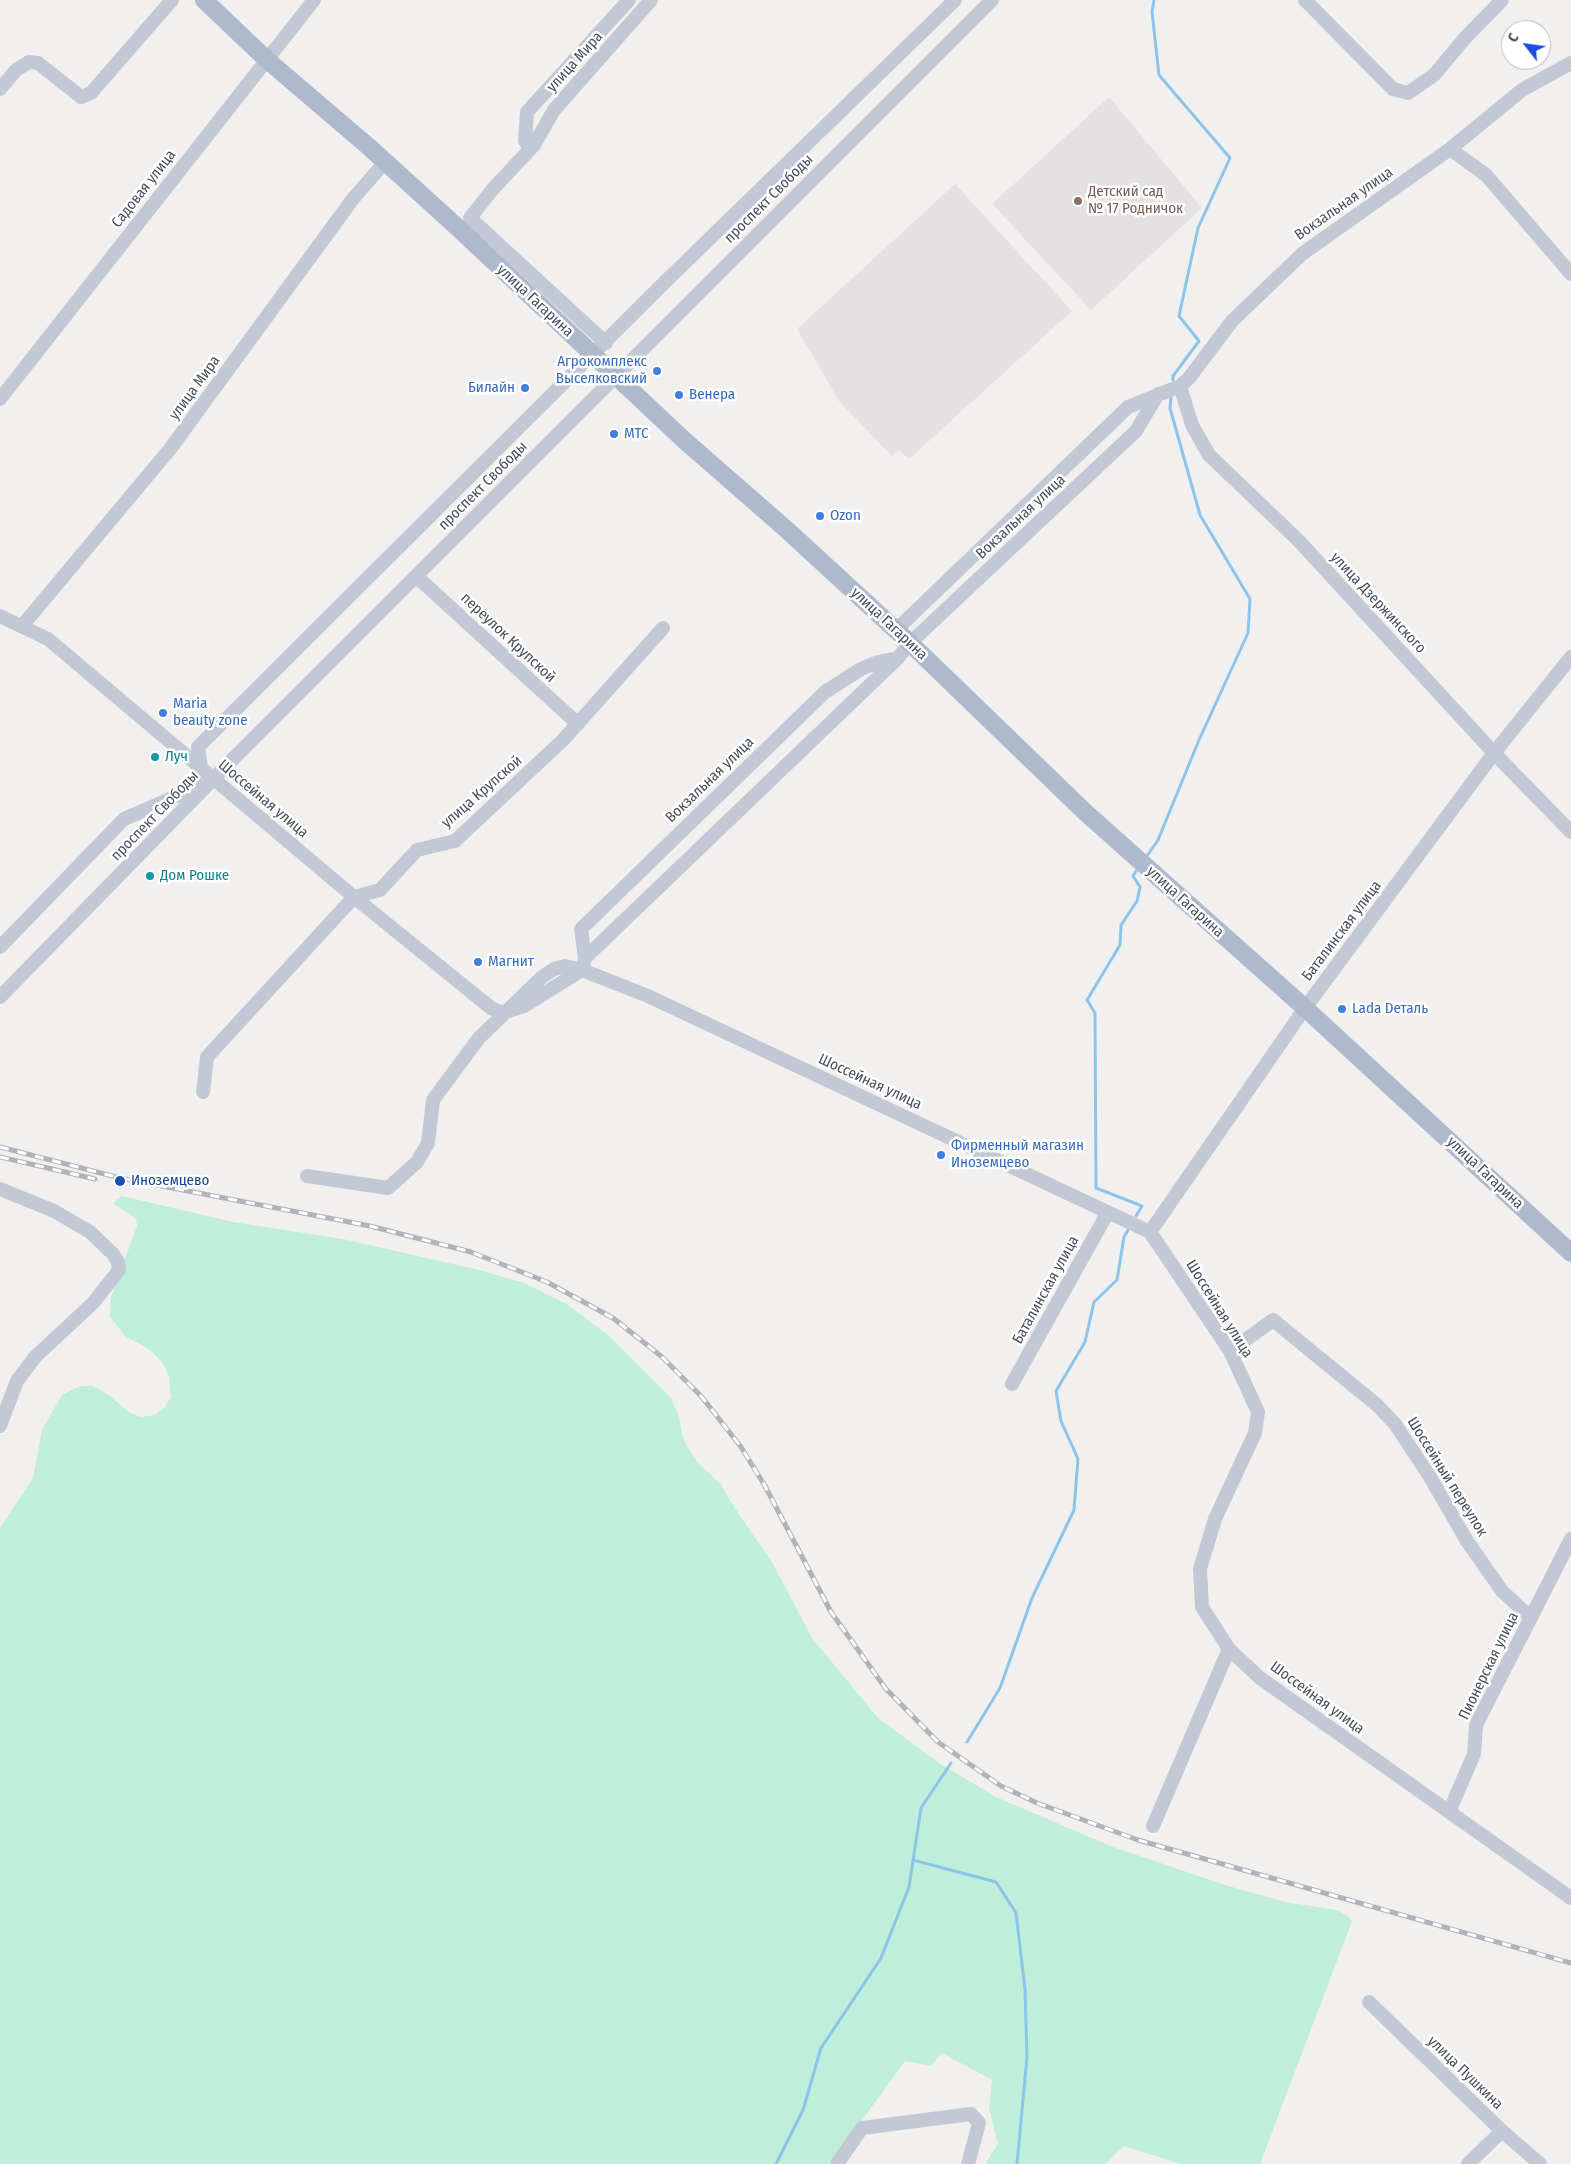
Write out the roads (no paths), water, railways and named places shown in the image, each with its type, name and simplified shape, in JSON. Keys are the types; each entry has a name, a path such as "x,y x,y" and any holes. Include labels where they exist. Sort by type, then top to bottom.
{"main road":[{"name":"улица Гагарина","path":"204,0 266,59 600,349 616,375 684,440 788,530 1130,853 1305,1008 1571,1253"}],"street":[{"path":"0,89 16,70 28,62 38,63 81,97 92,93 172,0"},
{"name":"Садовая улица","path":"0,400 314,0"},
{"name":"улица Мира","path":"530,149 525,141 528,112 629,0"},
{"name":"улица Мира","path":"600,349 470,218 492,190 530,149 554,110 651,0"},
{"name":"проспект Свободы","path":"0,947 124,819 186,792 201,768 198,747 600,349 666,281 955,0"},
{"name":"проспект Свободы","path":"0,997 214,779 992,0"},
{"path":"1305,0 1393,89 1408,93 1434,75 1465,38 1502,0"},
{"name":"Вокзальная улица","path":"896,630 1128,407 1180,386 1189,378 1232,321 1302,254 1450,149 1522,90 1571,63"},
{"path":"1450,149 1486,175 1571,274"},
{"name":"улица Мира","path":"22,626 170,450 352,200 385,162"},
{"name":"улица Дзержинского","path":"1180,386 1192,425 1209,455 1300,542 1494,753 1571,832"},
{"name":"Вокзальная улица","path":"584,964 898,658 910,644 1136,431 1158,394"},
{"name":"переулок Крупской","path":"416,576 578,724"},
{"name":"Шоссейная улица","path":"0,616 48,639 354,897 491,1008 503,1013"},
{"name":"улица Крупской","path":"354,897 380,890 417,850 455,841 578,724 663,628"},
{"name":"Вокзальная улица","path":"584,964 581,929 825,692 861,669 878,662 898,658"},
{"name":"Баталинская улица","path":"1150,1232 1305,1008 1494,753 1571,658"},
{"path":"203,1092 207,1057 354,897"},
{"path":"308,1176 388,1188 417,1162 428,1143 432,1100 479,1038 542,977 554,969 584,964"},
{"name":"Шоссейная улица","path":"584,964 648,996 1150,1232 1230,1351 1258,1412 1255,1434 1215,1519 1200,1569 1202,1607 1229,1649 1260,1678 1571,1898"},
{"path":"0,1189 54,1211 90,1232 113,1254 118,1262 119,1270 93,1303 35,1357 17,1381 0,1426"},
{"name":"Баталинская улица","path":"1012,1384 1108,1212"},
{"name":"Шоссейный переулок","path":"1230,1351 1272,1320 1377,1405 1395,1424 1430,1477 1467,1541 1502,1591 1531,1618"},
{"name":"Пионерская улица","path":"1449,1812 1474,1754 1476,1725 1571,1539"},
{"path":"1152,1826 1229,1649"},
{"name":"улица Пушкина","path":"1369,2002 1502,2131 1540,2164"},
{"path":"837,2164 862,2128 958,2114 971,2114 979,2123 968,2164"},
{"path":"1468,2164 1502,2131"}],"waterway":[{"path":"1154,0 1152,12 1159,75 1230,158 1198,228 1179,316 1199,341 1173,376 1173,380"},
{"path":"1145,859 1158,840 1199,740 1248,633 1250,599 1200,515 1170,408 1171,397"},
{"path":"1136,1216 1142,1206 1096,1188 1095,1013 1087,1000 1120,945 1121,925 1137,901 1140,887 1133,876 1138,868"},
{"path":"967,1742 1000,1688 1032,1598 1074,1510 1078,1459 1061,1421 1056,1391 1085,1342 1094,1302 1117,1280 1124,1237 1128,1230"},
{"path":"776,2164 803,2110 821,2048 881,1958 909,1887 921,1808 951,1763"},
{"path":"913,1860 996,1882 1016,1913 1025,1989 1027,2057 1017,2164"}],"railway":[{"path":"0,1147 120,1178 370,1226 471,1252 547,1282 613,1318 661,1356 701,1396 741,1447 765,1486 831,1612 886,1689 938,1742 1001,1786 1037,1803 1138,1840 1571,1963"},
{"path":"0,1157 95,1179"}],"place":[{"name":"Детский сад № 17 Родничок","path":"1078,201"},
{"name":"Агрокомплекс Выселковский","path":"657,371"},
{"name":"Билайн","path":"525,388"},
{"name":"Венера","path":"679,395"},
{"name":"МТС","path":"614,434"},
{"name":"Ozon","path":"820,516"},
{"name":"Maria beauty zone","path":"163,713"},
{"name":"Луч","path":"155,757"},
{"name":"Дом Рошке","path":"150,876"},
{"name":"Магнит","path":"478,962"},
{"name":"Lada Dеталь","path":"1342,1009"},
{"name":"Фирменный магазин Иноземцево","path":"941,1155"},
{"name":"Иноземцево","path":"120,1181"}]}
